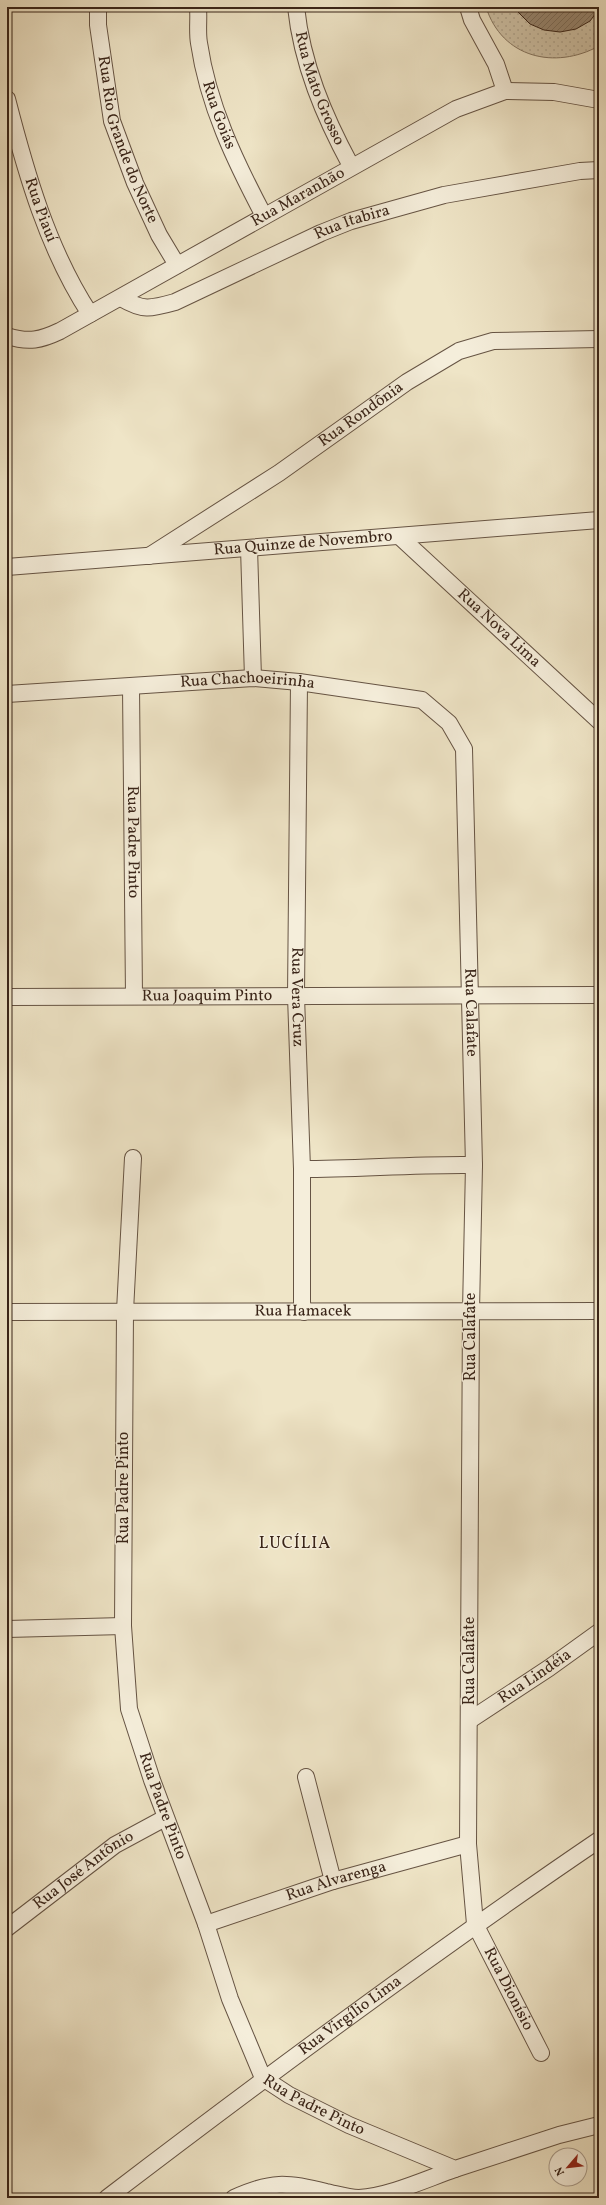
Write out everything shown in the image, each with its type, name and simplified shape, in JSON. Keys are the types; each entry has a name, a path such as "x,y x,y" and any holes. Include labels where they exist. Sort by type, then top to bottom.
{"street":[{"name":"Rua Rio Grande do Norte","path":"98,7 98,25 112,120 141,196 159,235 177,265"},
{"name":"Rua Goiás","path":"198,7 199,42 211,101 244,178 264,216"},
{"name":"Rua Mato Grosso","path":"296,7 299,34 311,80 333,132 351,166"},
{"path":"468,7 472,20 496,64 505,91"},
{"name":"Rua Maranhão","path":"7,336 27,340 40,340 121,298 351,166 456,109 505,91 554,92 599,100"},
{"name":"Rua Piauí","path":"7,99 36,202 76,293 90,314"},
{"name":"Rua Itabira","path":"121,298 136,307 157,307 175,302 321,233 351,221 444,195 580,171 599,170"},
{"name":"Rua Rondônia","path":"146,558 279,473 413,378 459,351 493,341 599,339"},
{"name":"Rua Quinze de Novembro","path":"7,567 146,558 249,548 599,520"},
{"name":"Rua Nova Lima","path":"400,536 599,721"},
{"path":"249,548 254,678"},
{"name":"Rua Chachoeirinha","path":"7,694 254,678 299,682 422,700 449,723 464,749"},
{"name":"Rua Vera Cruz","path":"299,682 296,996 302,1168 302,1303 304,1312"},
{"name":"Rua Padre Pinto","path":"131,687 134,996"},
{"name":"Rua Calafate","path":"464,749 474,1165 471,1311 470,1720 468,1844 475,1924"},
{"name":"Rua Joaquim Pinto","path":"7,997 599,996"},
{"name":"Rua Padre Pinto","path":"133,1158 125,1311 124,1626 129,1709 165,1818 206,1924 230,1999 263,2078 289,2095 349,2125 455,2169"},
{"path":"302,1168 349,1169 415,1164 474,1165"},
{"name":"Rua Hamacek","path":"7,1312 599,1311"},
{"path":"7,1629 124,1626"},
{"name":"Rua Lindéia","path":"470,1720 549,1668 599,1632"},
{"path":"306,1777 333,1881"},
{"name":"Rua José Antônio","path":"7,1928 115,1845 165,1818"},
{"name":"Rua Virgílio Lima","path":"106,2198 263,2078 475,1924 599,1840"},
{"name":"Rua Alvarenga","path":"206,1924 333,1881 468,1844"},
{"name":"Rua Dionísio","path":"475,1924 541,2053"},
{"path":"234,2198 258,2187 277,2184 298,2185 357,2198 376,2195 559,2135 599,2125"}],"shaded area":[{"path":"486,7 599,7 599,46 582,53 565,57 548,58 532,55 517,48 504,38 494,24"}],"building":[{"path":"513,7 599,7 599,9 590,21 576,29 560,32 544,30 530,24"}],"district":[{"name":"LUCÍLIA","path":"295,1543"}]}
